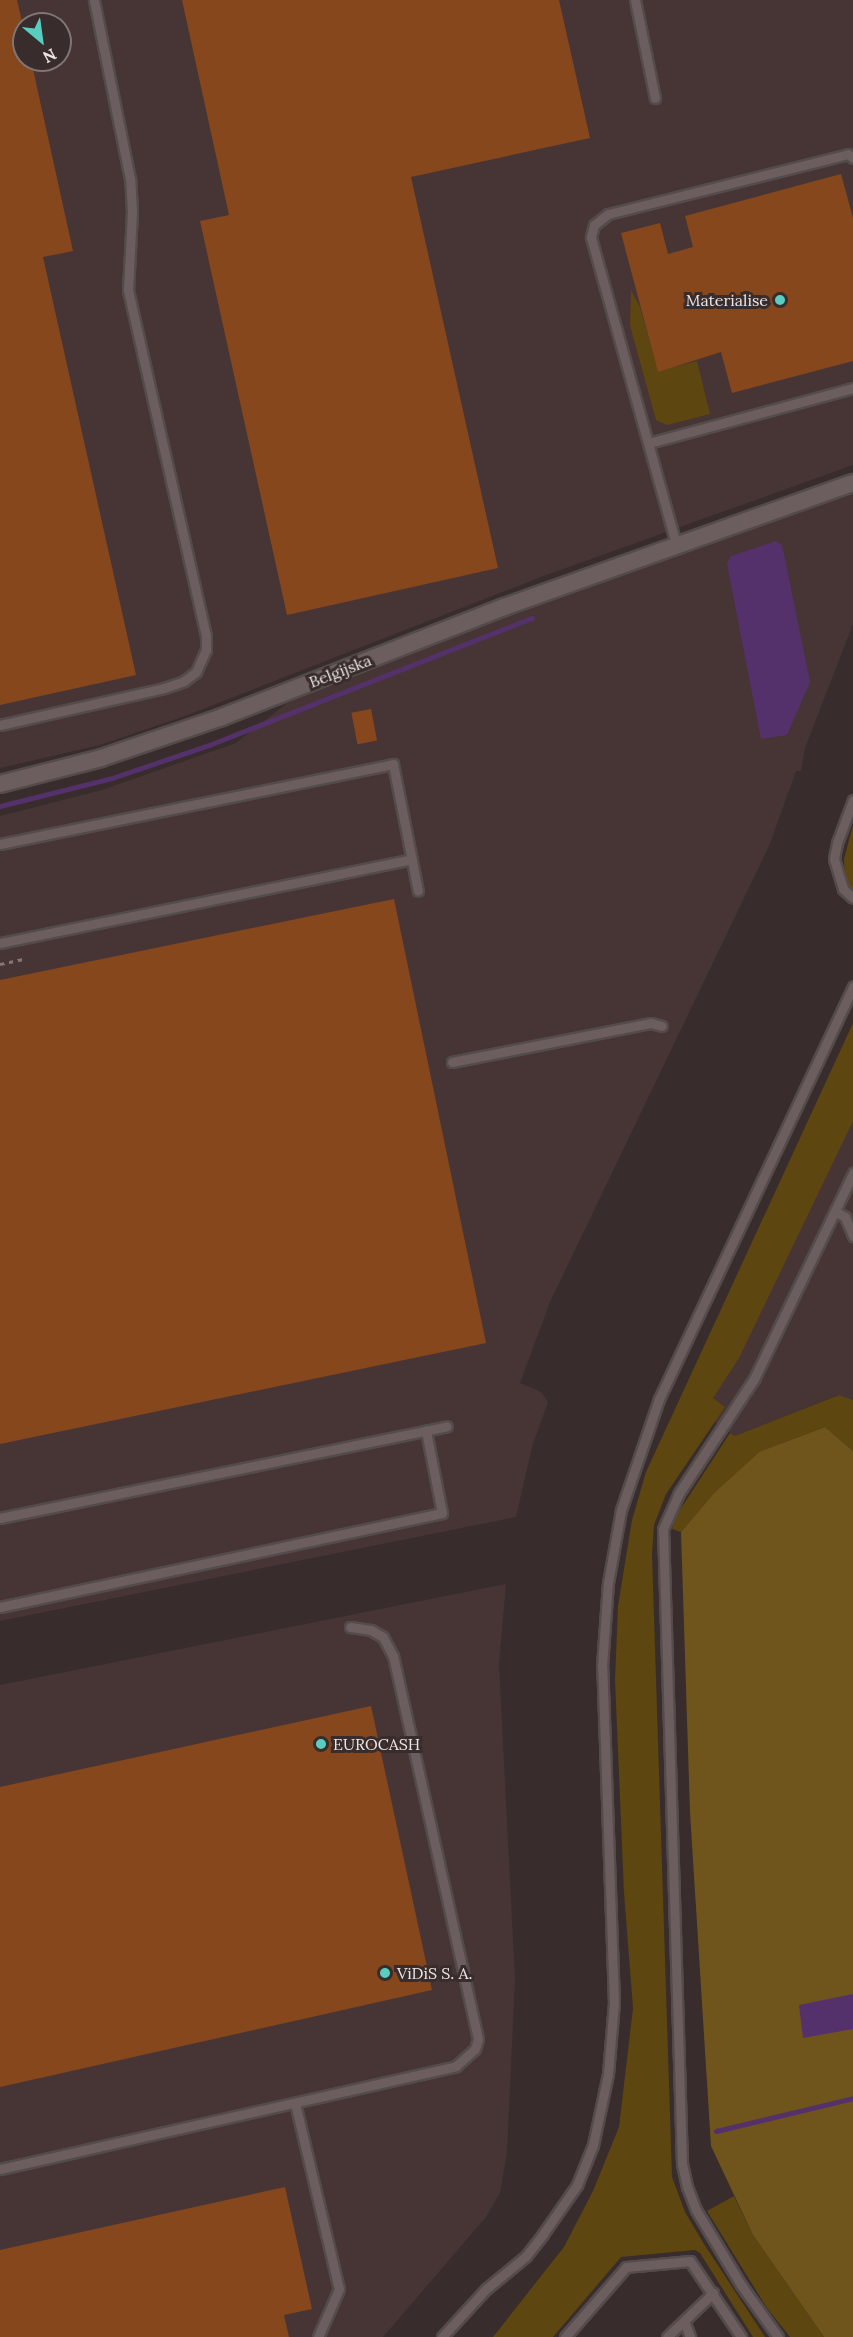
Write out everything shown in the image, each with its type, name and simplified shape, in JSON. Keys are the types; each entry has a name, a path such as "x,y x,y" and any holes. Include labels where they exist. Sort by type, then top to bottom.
{"street":[{"name":"Belgijska","path":"0,784 101,758 222,717 504,607 853,483"}],"lane":[{"path":"0,725 164,688 184,681 195,672 206,651 206,636 128,291 132,212 130,179 94,0"},
{"path":"635,0 655,98"},
{"path":"676,544 591,237 594,225 608,214 848,154 853,158"},
{"path":"649,442 853,388"},
{"path":"0,844 393,764 418,891"},
{"path":"853,800 837,843 834,859 843,889 853,898"},
{"path":"0,943 412,859"},
{"path":"442,2337 486,2289 526,2256 577,2185 593,2145 608,2074 614,2011 602,1666 608,1583 621,1510 659,1399 853,986"},
{"path":"452,1062 651,1023 662,1026"},
{"path":"778,2337 741,2285 696,2210 687,2187 682,2164 663,1529 680,1493 754,1379 853,1173"},
{"path":"835,1211 845,1217 853,1236"},
{"path":"0,1518 447,1426"},
{"path":"0,1607 442,1512 426,1431"},
{"path":"0,2169 456,2066 471,2056 478,2039 393,1656 383,1637 371,1630 350,1627"},
{"path":"295,2103 339,2289 318,2337"},
{"path":"566,2337 626,2267 690,2261 741,2337"},
{"path":"667,2337 713,2293"},
{"path":"684,2320 690,2337"}],"path":[{"path":"0,963 23,959"}],"shaded area":[{"path":"0,0 853,0 853,465 541,577 185,716 100,745 0,768"},
{"path":"631,290 640,307 658,371 697,361 710,414 667,425 656,420 630,325"},
{"path":"853,493 853,624 805,748 801,771 796,771 769,846 550,1302 520,1383 541,1392 548,1402 532,1447 516,1517 0,1621 0,816 102,790 236,743 287,703 502,619"},
{"path":"776,541 782,545 810,682 787,735 761,739 727,564 731,556"},
{"path":"853,825 853,892 845,877 844,859"},
{"path":"853,1023 853,1121 739,1358 713,1398 725,1407 666,1494 654,1525 652,1554 672,2177 685,2212 765,2337 753,2337 700,2253 695,2250 621,2257 553,2337 493,2337 564,2247 593,2191 619,2127 633,2008 624,1893 615,1680 618,1606 632,1520 646,1472"},
{"path":"853,1051 853,1400 838,1395 735,1436 686,1402"},
{"path":"839,1395 853,1400 853,1451 825,1427 759,1452 714,1493 681,1532 672,1529 676,1516 730,1433 735,1436"},
{"path":"825,1427 853,1451 853,2337 824,2337 753,2235 711,2146 690,1812 681,1532 714,1493 759,1452"},
{"path":"506,1584 499,1664 515,1979 507,2153 500,2193 486,2217 383,2337 0,2337 0,1685"},
{"path":"853,1994 853,2029 803,2038 799,2005"},
{"path":"734,2196 753,2235 824,2337 790,2337 767,2308 707,2211"}],"building":[{"path":"0,0 17,0 20,12 12,12 12,72 34,72 73,251 43,257 136,675 0,705"},
{"path":"182,0 559,0 590,138 411,177 498,568 287,615 200,221 229,215"},
{"name":"Materialise","path":"841,174 853,218 853,361 732,393 721,352 658,372 621,233 660,223 668,254 693,247 685,216"},
{"path":"371,709 377,740 357,744 351,713"},
{"path":"394,899 486,1343 0,1444 0,980"},
{"path":"371,1706 432,1990 0,2087 0,1787"},
{"path":"285,2187 312,2309 284,2315 289,2337 0,2337 0,2250"}],"waterway":[{"path":"0,806 112,778 209,745 532,618"},
{"path":"716,2131 853,2098"}],"place":[{"name":"Materialise","path":"780,300"},
{"name":"EUROCASH","path":"321,1744"},
{"name":"ViDiS S. A.","path":"385,1973"}]}
